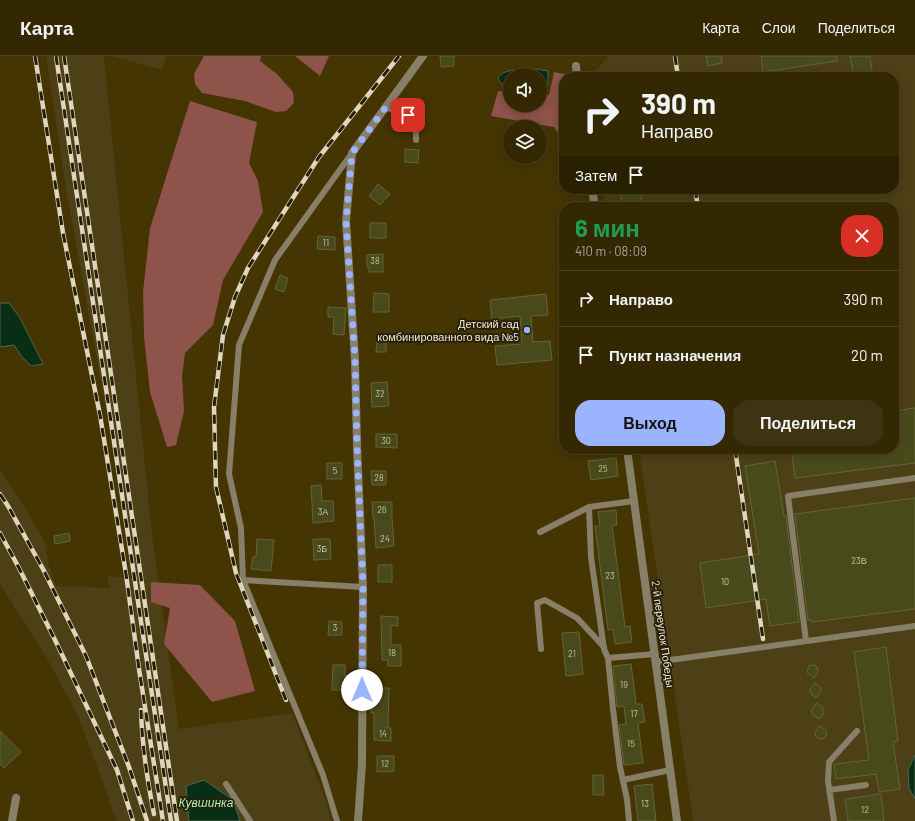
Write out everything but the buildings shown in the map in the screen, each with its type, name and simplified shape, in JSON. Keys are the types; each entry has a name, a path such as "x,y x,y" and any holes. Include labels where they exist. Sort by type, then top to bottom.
{"street":[{"path":"358,821 362,764 363,586 355,360 346,221 352,153 423,56"},
{"path":"576,66 577,72"},
{"name":"2-й переулок Победы","path":"628,454 677,821"},
{"path":"12,821 16,798"}],"lane":[{"path":"386,107 400,113 416,117 416,140"},
{"path":"337,821 323,775 242,580 241,528 229,474 239,345 275,260 352,153"},
{"path":"806,641 788,496 915,478"},
{"path":"540,532 589,507 634,501"},
{"path":"589,507 591,557 604,647 608,658 620,767 627,799 629,821"},
{"path":"242,580 363,586"},
{"path":"541,649 537,603 546,600 577,618 604,647"},
{"path":"608,658 655,658 806,641 915,626"},
{"path":"834,821 828,781 829,762 857,731"},
{"path":"622,780 670,770"},
{"path":"226,784 250,821"},
{"path":"830,790 866,785"}],"shaded area":[{"path":"46,56 104,56 152,535 179,729 292,713 325,798 331,821 116,821 80,722 69,699 48,660 0,584 0,470 27,511 46,545 48,563 56,586 109,588 107,576 137,579 66,189"},
{"path":"112,56 167,56 162,70"},
{"path":"204,56 261,56 260,61 277,74 293,92 294,103 286,111 276,112 245,101 202,93 195,84 194,74"},
{"path":"295,56 329,56 320,76"},
{"path":"609,56 915,56 915,821 693,821 640,454 899,454 899,202 604,202 603,194 899,194 899,72 594,72"},
{"path":"554,72 559,73 559,134 554,127 547,126 547,120 514,120 491,116 498,91 503,91 503,112 547,112 547,95 549,95"},
{"path":"190,101 257,122 249,163 258,181 263,212 223,280 213,325 185,353 182,376 184,411 176,445 167,447 150,392 144,337 143,292 150,228"},
{"path":"151,582 200,585 235,621 255,691 212,702 164,644 170,608 151,602"}],"water":[{"path":"547,71 548,71 547,86"},
{"path":"503,73 503,84 498,78"},
{"path":"0,303 9,303 20,318 43,364 31,366 22,357 14,345 0,347"},
{"path":"915,755 915,799 909,788 908,770"},
{"name":"Кувшинка","path":"204,780 233,800 240,821 189,821 186,786"}],"railway":[{"path":"35,56 63,233 100,415 126,574 139,669 163,821"},
{"path":"56,56 171,821"},
{"path":"64,56 177,821"},
{"path":"286,700 236,573 216,487 214,407 223,335 235,297 248,268 319,157 399,56"},
{"path":"675,56 677,72"},
{"path":"696,194 697,202"},
{"path":"736,454 763,639"},
{"path":"0,494 43,569 86,656 129,767 147,821"},
{"path":"0,533 57,644 117,770 133,821"},
{"path":"141,710 145,762 154,814"}],"place":[{"name":"Детский сад комбинированного вида №5","path":"527,330"}],"route":[{"path":"362,690 363,586 355,360 351,278 346,221 352,153 386,107 408,115"}]}
